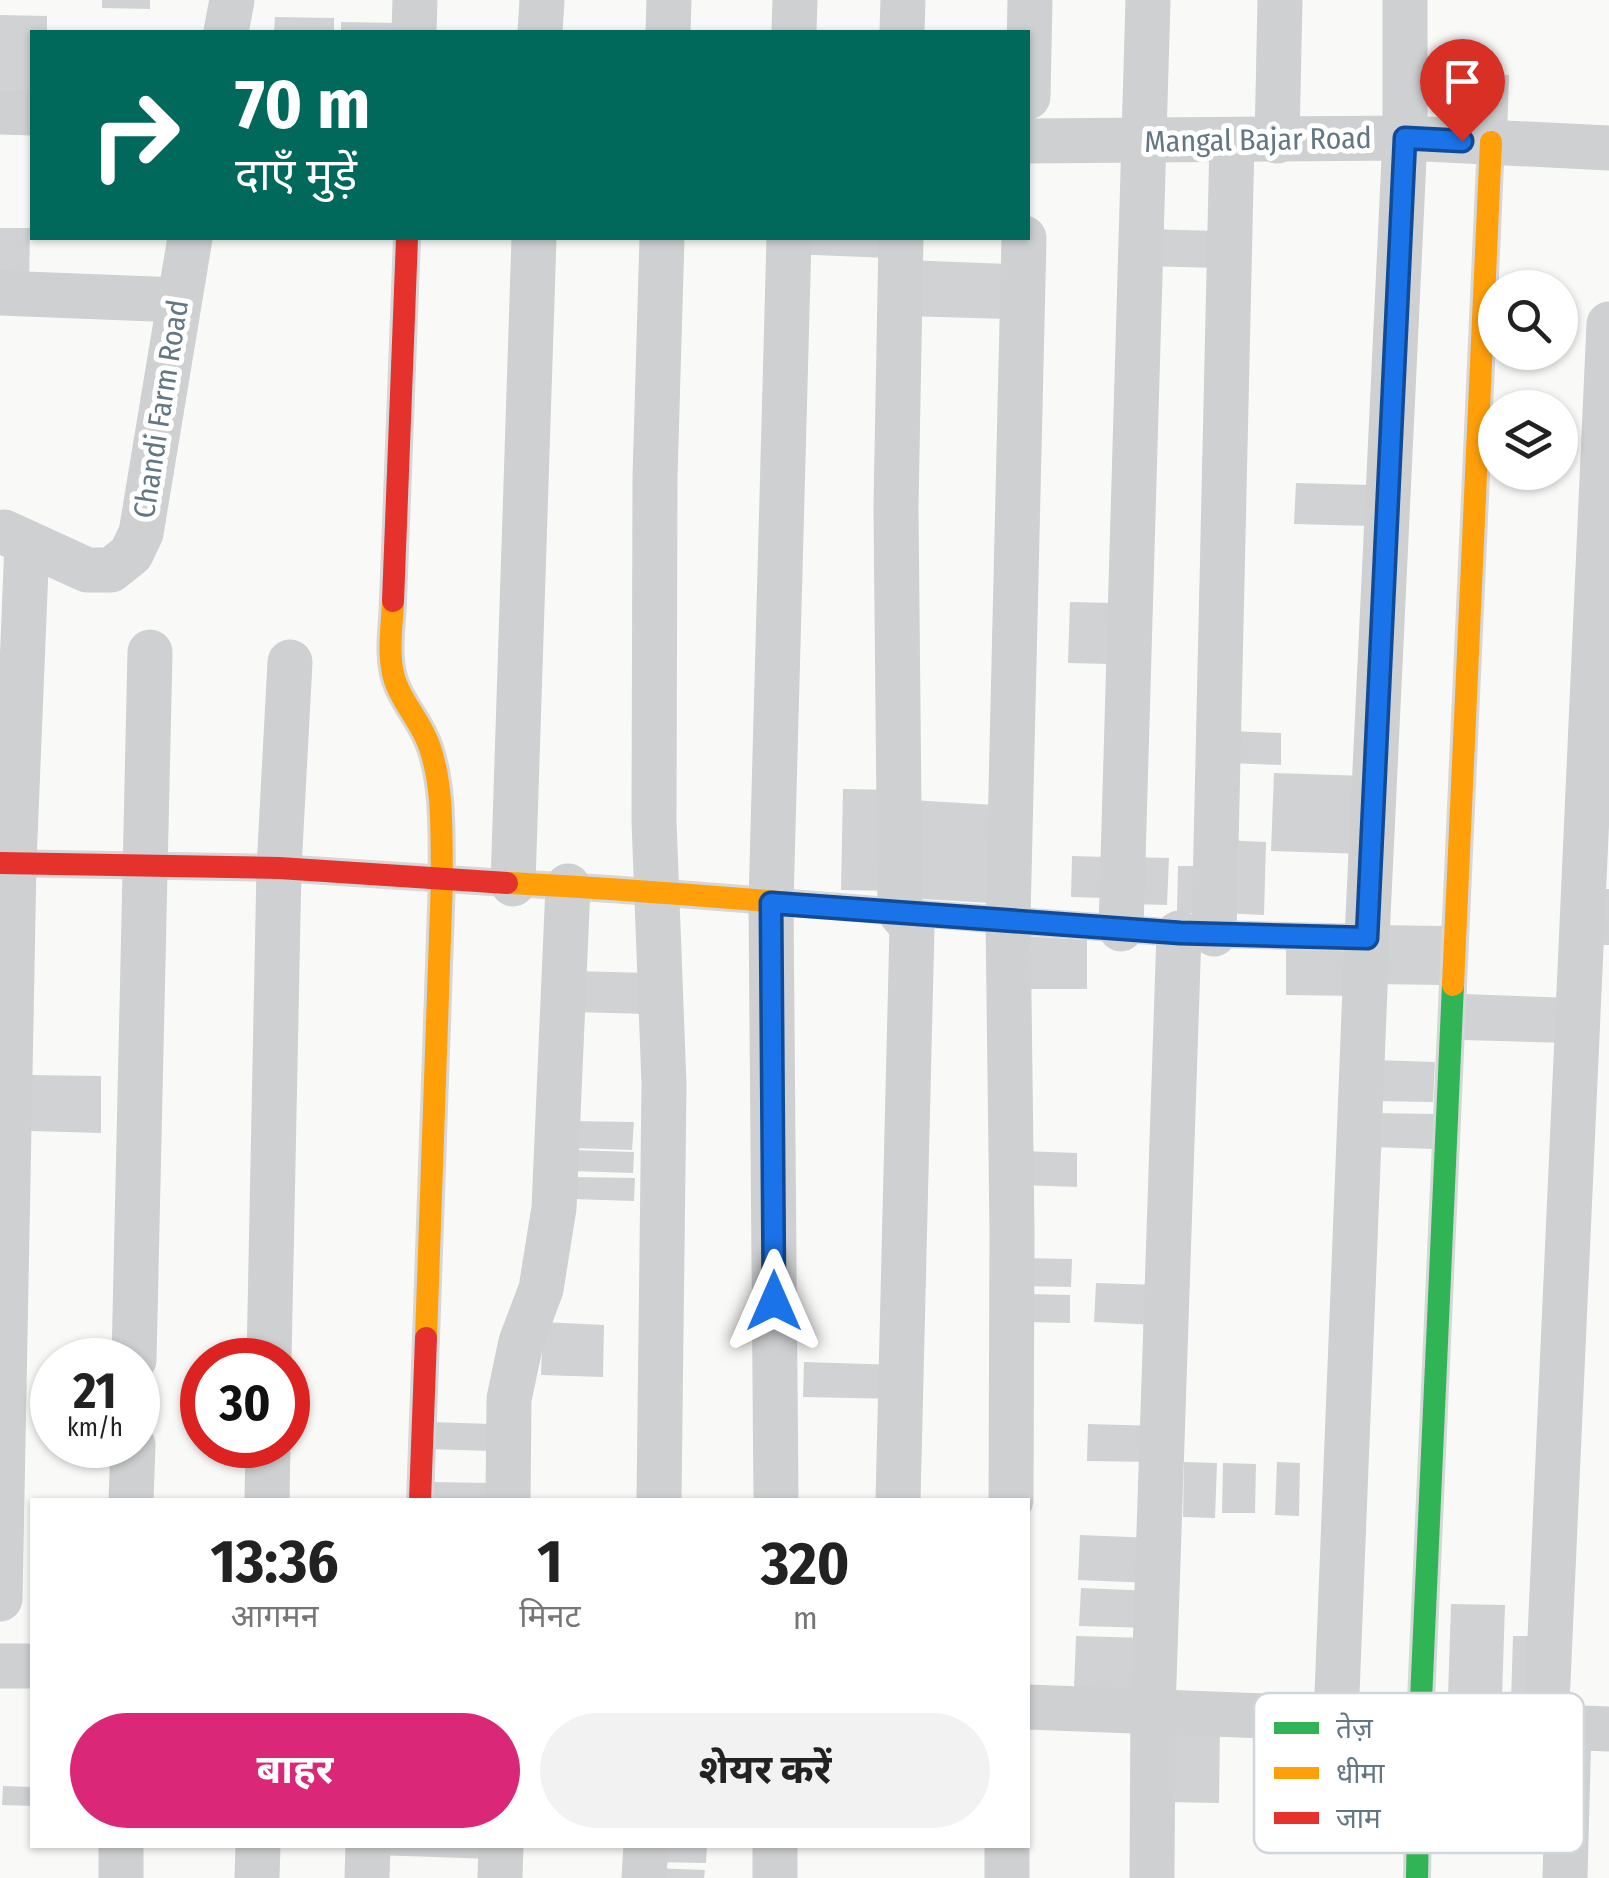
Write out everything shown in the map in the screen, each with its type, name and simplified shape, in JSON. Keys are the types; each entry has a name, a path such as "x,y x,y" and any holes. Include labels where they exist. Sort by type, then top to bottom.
{"street":[{"path":"226,30 232,0"},
{"path":"414,30 415,0"},
{"path":"540,30 542,0"},
{"path":"668,30 669,0"},
{"path":"794,30 795,0"},
{"path":"902,30 903,0"},
{"path":"1029,30 1030,0"},
{"path":"1121,929 1148,0"},
{"path":"1277,141 1280,0"},
{"path":"1337,1693 1367,938 1405,138 1405,0"},
{"path":"0,112 30,112"},
{"name":"Mangal Bajar Road","path":"1030,141 1405,138 1609,148"},
{"path":"1152,1878 1153,1711 1197,933 1232,140"},
{"path":"1421,1693 1491,142"},
{"name":"Chandi Farm Road","path":"14,536 86,570 111,570 130,554 140,532 190,240"},
{"path":"408,240 391,667 394,688 422,728 431,754 438,786 442,880 420,1498"},
{"path":"512,884 534,240"},
{"path":"659,1498 664,1084 656,890 655,477 662,240"},
{"path":"776,1498 771,903 789,240"},
{"path":"898,1498 912,927 900,912 896,507 901,240"},
{"path":"1011,1498 1008,918 1024,240"},
{"path":"0,294 179,300"},
{"path":"1576,1693 1609,324"},
{"path":"0,1598 14,536"},
{"path":"134,1338 150,652"},
{"path":"269,1338 279,868 290,662"},
{"path":"7,863 279,868 656,890 771,903 1121,929 1367,938"},
{"path":"508,1498 509,1399 520,1342 541,1289 554,1208 568,886"},
{"path":"131,1498 132,1468"},
{"path":"266,1498 267,1468"},
{"path":"0,1666 30,1666"},
{"path":"1030,1707 1254,1715"},
{"path":"121,1878 122,1848"},
{"path":"257,1878 258,1848"},
{"path":"367,1878 368,1848"},
{"path":"500,1878 501,1848"},
{"path":"644,1878 646,1848"},
{"path":"775,1848 775,1878"},
{"path":"1007,1848 1007,1878"},
{"path":"1417,1853 1417,1878"},
{"path":"1565,1878 1567,1853"}],"building":[{"path":"102,0 150,0 150,9 102,8"},
{"path":"0,15 47,16 47,30 30,30 30,97 0,96"},
{"path":"275,17 334,18 334,30 274,30"},
{"path":"341,22 400,23 400,30 341,30"},
{"path":"1481,74 1509,75 1507,136 1480,135"},
{"path":"0,228 30,228 29,289 0,289"},
{"path":"1147,229 1218,231 1217,268 1146,266"},
{"path":"790,240 890,240 889,258 789,254"},
{"path":"905,260 1009,264 1008,319 904,316"},
{"path":"1296,483 1373,485 1371,526 1294,524"},
{"path":"1070,602 1113,603 1111,664 1068,663"},
{"path":"1232,731 1281,733 1281,765 1231,763"},
{"path":"1274,773 1367,776 1364,854 1271,851"},
{"path":"843,789 897,790 894,891 841,890"},
{"path":"911,800 995,805 990,903 907,898"},
{"path":"1224,840 1266,842 1264,915 1221,913"},
{"path":"1072,856 1107,857 1106,898 1071,897"},
{"path":"1131,857 1169,858 1167,905 1130,904"},
{"path":"1178,866 1211,866 1209,914 1177,913"},
{"path":"1598,889 1609,889 1609,945 1596,945"},
{"path":"1375,925 1443,926 1442,985 1374,984"},
{"path":"1021,936 1087,940 1087,989 1019,989"},
{"path":"1286,947 1361,949 1359,996 1286,995"},
{"path":"575,971 648,973 647,1014 574,1012"},
{"path":"1463,994 1572,998 1570,1043 1462,1040"},
{"path":"1374,1060 1435,1062 1433,1102 1373,1101"},
{"path":"32,1075 101,1076 101,1133 30,1131"},
{"path":"1375,1113 1435,1114 1434,1149 1374,1147"},
{"path":"573,1121 634,1122 632,1150 573,1148"},
{"path":"573,1150 634,1152 633,1173 572,1171"},
{"path":"1022,1151 1077,1153 1077,1187 1022,1185"},
{"path":"574,1177 635,1178 634,1201 573,1199"},
{"path":"1024,1258 1072,1259 1071,1287 1023,1286"},
{"path":"1096,1283 1160,1285 1159,1325 1094,1322"},
{"path":"1027,1294 1070,1295 1070,1323 1026,1322"},
{"path":"543,1322 604,1325 603,1377 541,1375"},
{"path":"804,1362 900,1365 900,1399 803,1397"},
{"path":"430,1422 492,1424 490,1451 429,1449"},
{"path":"1088,1424 1159,1426 1158,1462 1087,1461"},
{"path":"1184,1462 1217,1463 1215,1518 1183,1517"},
{"path":"1277,1462 1300,1463 1299,1516 1275,1515"},
{"path":"1223,1463 1256,1464 1255,1513 1222,1513"},
{"path":"428,1482 493,1483 493,1498 428,1498"},
{"path":"1080,1535 1154,1538 1153,1583 1078,1580"},
{"path":"1081,1588 1153,1591 1152,1628 1079,1626"},
{"path":"1451,1604 1505,1605 1502,1693 1448,1693"},
{"path":"1076,1636 1146,1638 1144,1690 1074,1688"},
{"path":"1513,1636 1546,1636 1545,1693 1511,1693"},
{"path":"1169,1723 1220,1724 1219,1803 1167,1802"},
{"path":"3,1786 30,1787 30,1806 2,1805"},
{"path":"377,1848 493,1848 492,1859 377,1855"},
{"path":"652,1848 707,1848 706,1863 652,1862"},
{"path":"651,1868 705,1870 704,1878 650,1878"}],"traffic: fast":[{"path":"1018,921 1179,933 1367,938"},
{"path":"1421,1693 1453,985"},
{"path":"1417,1853 1417,1878"}],"traffic: slow":[{"path":"1453,985 1491,142"},
{"path":"393,601 394,676 430,748 441,813 426,1338"},
{"path":"507,883 1018,921"}],"traffic: jam":[{"path":"393,601 407,240"},
{"path":"0,863 279,868 507,883"},
{"path":"420,1498 426,1338"}],"route":[{"path":"774,1301 771,903 1180,933 1367,938 1405,138 1462,141"}]}
